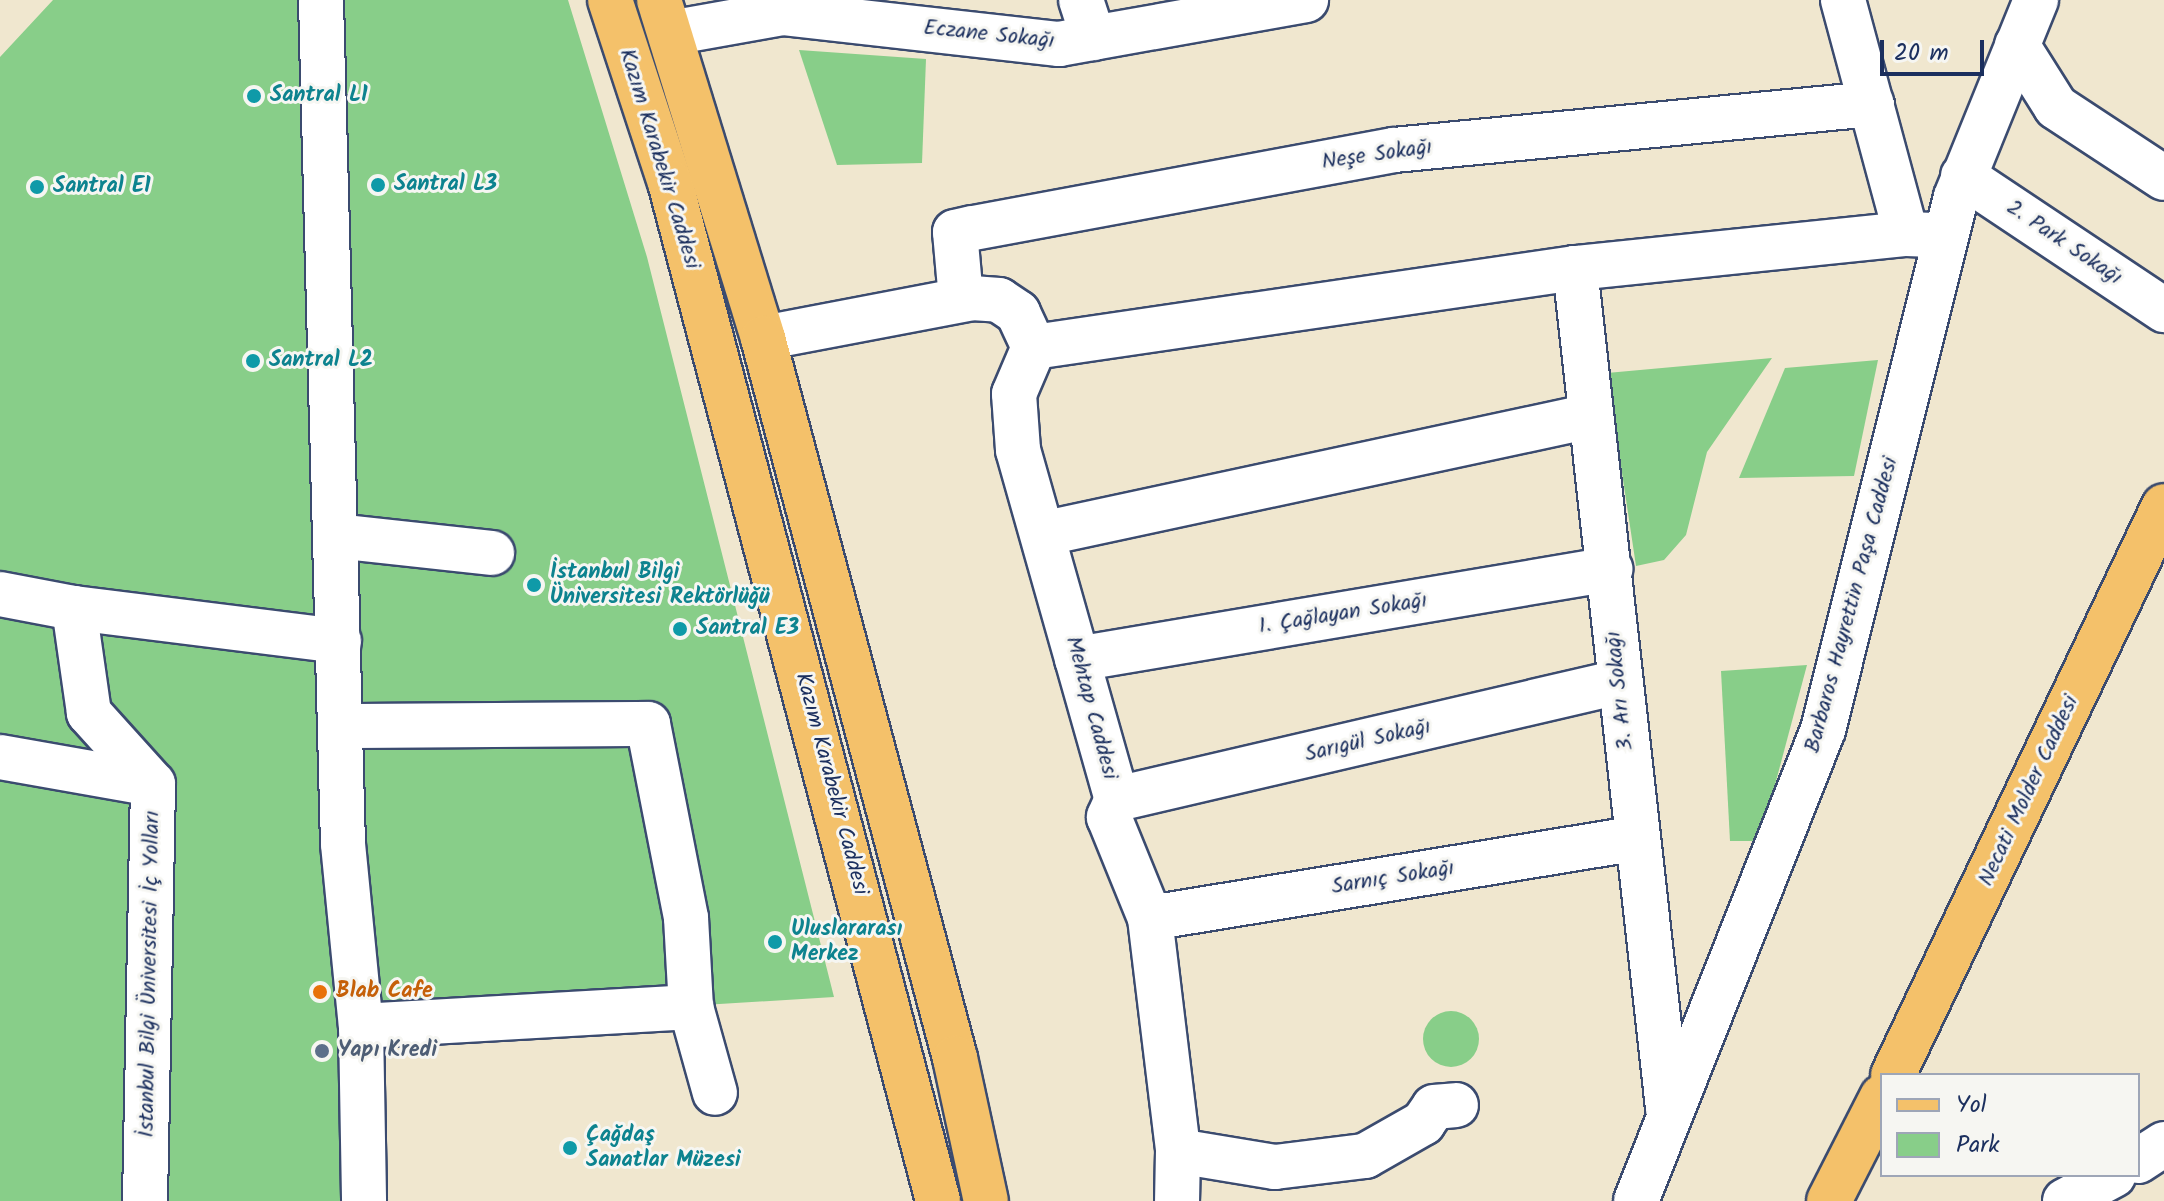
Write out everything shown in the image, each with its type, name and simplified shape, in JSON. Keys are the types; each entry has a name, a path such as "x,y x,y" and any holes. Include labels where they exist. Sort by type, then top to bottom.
{"main road":[{"name":"Kazım Karabekir Caddesi","path":"610,0 686,242 938,1201"},
{"path":"664,17 763,338 955,1058 986,1201"},
{"name":"Necati Molder Caddesi","path":"1894,1073 2164,506"},
{"path":"1839,1199 1880,1102"}],"street":[{"path":"321,0 343,844 361,1026 364,1201"},
{"name":"Eczane Sokağı","path":"664,17 782,13 1059,44 1087,19 1306,0"},
{"path":"763,338 961,299 999,300 1018,313 1034,347 1575,268 1927,235 1872,104 1843,0"},
{"name":"Barbaros Hayrettin Paşa Caddesi","path":"1636,1201 1823,730 1927,235 1963,176 2036,0"},
{"path":"2017,45 2056,107 2164,178"},
{"name":"Neşe Sokağı","path":"961,299 955,232 973,228 1394,150 1872,104"},
{"name":"2. Park Sokağı","path":"1963,176 2164,310"},
{"name":"3. Arı Sokağı","path":"1575,268 1668,1114"},
{"name":"Mehtap Caddesi","path":"1034,347 1014,394 1018,450 1046,533 1077,659 1117,799 1109,817 1150,918 1178,1151 1177,1201"},
{"path":"1046,533 1591,416"},
{"path":"336,536 492,553"},
{"name":"1. Çağlayan Sokağı","path":"1077,659 1610,569"},
{"path":"0,594 74,608 339,641"},
{"name":"İstanbul Bilgi Üniversitesi İç Yolları","path":"74,608 89,713 153,784 145,1201"},
{"name":"Sarıgül Sokağı","path":"1117,799 1619,682"},
{"path":"342,726 648,724 686,918 691,1007 715,1093"},
{"path":"0,757 153,784"},
{"name":"Sarnıç Sokağı","path":"1150,918 1637,838"},
{"path":"361,1026 691,1007"},
{"path":"1178,1151 1275,1167 1365,1156 1423,1123 1434,1107 1456,1105"},
{"path":"2140,1160 2164,1144"},
{"path":"2065,1201 2110,1177"}],"green space":[{"path":"53,0 568,0 647,257 834,997 362,1026 364,1201 0,1201 0,57"},
{"path":"799,50 926,59 922,163 837,165"},
{"path":"1772,358 1707,452 1686,535 1664,560 1636,566 1607,373"},
{"path":"1878,360 1854,476 1739,478 1785,368"},
{"path":"1807,665 1760,841 1730,841 1721,671"},
{"path":"1451,1011 1471,1019 1479,1039 1471,1059 1451,1067 1431,1059 1423,1039 1431,1019"}],"place":[{"name":"Santral L1","path":"254,96"},
{"name":"Santral L3","path":"378,185"},
{"name":"Santral E1","path":"37,187"},
{"name":"Santral L2","path":"253,361"},
{"name":"İstanbul Bilgi Üniversitesi Rektörlüğü","path":"534,585"},
{"name":"Santral E3","path":"680,629"},
{"name":"Uluslararası Merkez","path":"775,942"},
{"name":"Blab Cafe","path":"320,992"},
{"name":"Yapı Kredi","path":"322,1051"},
{"name":"Çağdaş Sanatlar Müzesi","path":"570,1148"}]}
